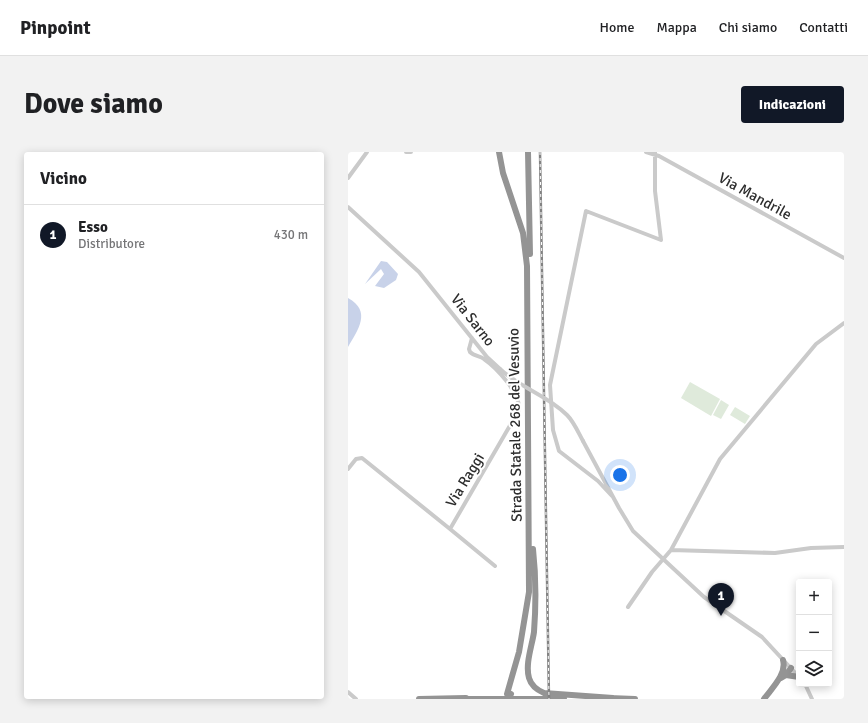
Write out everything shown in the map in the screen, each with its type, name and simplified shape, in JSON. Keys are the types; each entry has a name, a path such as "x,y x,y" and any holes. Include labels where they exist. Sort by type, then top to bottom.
{"highway":[{"name":"Strada Statale 268 del Vesuvio","path":"499,152 503,174 523,232 527,266 529,592 519,652 508,696"},
{"name":"Strada Statale 268 del Vesuvio","path":"508,696 520,662 532,592 533,549 528,152"},
{"path":"533,549 535,567 534,618 528,674 531,682 537,689 544,692 635,699"},
{"path":"783,660 783,676"},
{"path":"764,699 791,668"},
{"path":"783,676 796,677"},
{"path":"771,699 772,688"},
{"path":"418,699 432,697 466,699 613,698"},
{"path":"552,698 564,699"}],"street":[{"path":"348,178 367,152"},
{"path":"406,152 411,152"},
{"name":"Via Mandrile","path":"646,152 655,153 844,258"},
{"path":"612,496 598,481 559,451 553,430 550,386 586,211 661,240 656,191 655,153"},
{"name":"Via Sarno","path":"348,207 419,272 472,338 500,369 515,382 548,401 567,415 633,531 662,560 704,597 762,637 796,674"},
{"path":"628,607 671,550 720,459 816,344 844,323"},
{"name":"Via Raggi","path":"348,469 356,459 362,458 450,529 520,410 519,400 501,376 484,359 470,352 469,344 472,338"},
{"path":"450,529 494,566"},
{"path":"671,550 775,553 811,548 844,547"},
{"path":"806,687 812,699"},
{"path":"348,692 356,699"}],"green space":[{"path":"690,382 720,399 711,416 681,398"},
{"path":"721,400 729,405 721,419 713,415"},
{"path":"735,407 750,416 745,424 730,415"}],"water":[{"path":"381,261 387,262 398,274 396,280 384,288 375,286 384,274 381,269 365,284"},
{"path":"348,298 360,309 361,321 356,334 348,347"}],"railway":[{"path":"540,152 549,699"}],"place":[{"name":"Esso","path":"721,616"}]}
